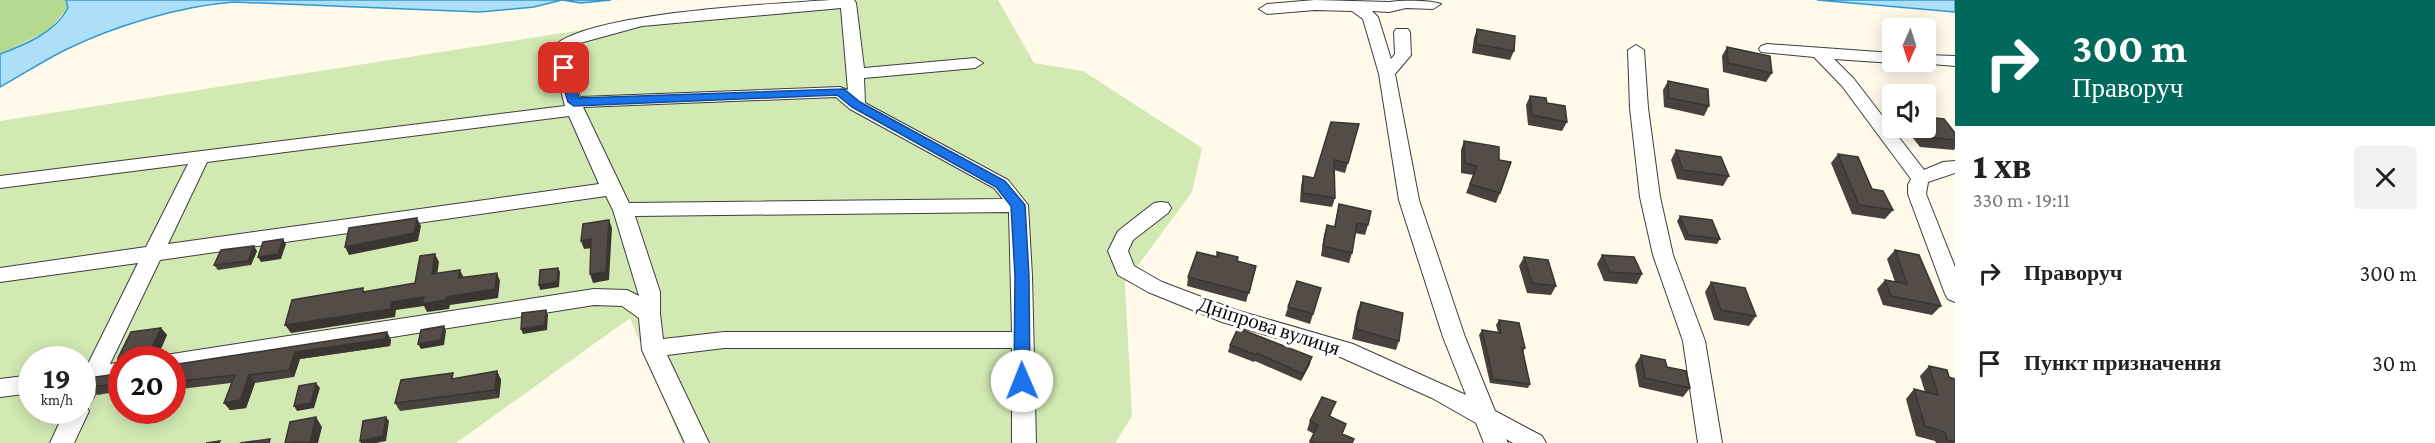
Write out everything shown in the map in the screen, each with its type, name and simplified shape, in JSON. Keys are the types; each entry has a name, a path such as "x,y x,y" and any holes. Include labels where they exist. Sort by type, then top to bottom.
{"street":[{"path":"1293,0 1315,5"},
{"path":"697,443 653,350 649,314 650,292 623,210 611,189 575,106 558,50 574,40 641,21 848,3 856,74 856,105"},
{"path":"1267,9 1315,5 1349,4 1389,7 1406,3 1433,4"},
{"path":"1349,4 1370,17 1387,74 1409,200 1454,337 1496,443"},
{"path":"1387,74 1403,55 1402,32"},
{"path":"1767,49 1882,57"},
{"path":"1636,50 1639,108 1650,197 1664,255 1694,340 1710,443"},
{"path":"1820,54 1835,67 1896,149 1921,178"},
{"path":"1936,60 1955,61"},
{"path":"856,74 975,63"},
{"path":"0,182 200,158 575,106 840,92 856,105 1001,184 1018,205 1022,276 1024,443"},
{"path":"96,361 200,158"},
{"path":"1955,167 1950,166 1921,178 1917,184 1917,194 1955,294"},
{"path":"0,275 611,189"},
{"path":"623,210 1018,205"},
{"name":"Дніпрова вулиця","path":"1161,208 1125,236 1118,251 1125,270 1155,287 1230,316 1345,350 1440,392 1534,443"},
{"path":"186,361 594,297 627,298 649,314"},
{"path":"653,350 681,344 724,340 1021,340"},
{"path":"0,388 18,386"},
{"path":"62,443 70,424"}],"green space":[{"path":"0,0 66,0 68,8 48,31 0,54"},
{"path":"841,0 998,0 1034,63 1083,71 1202,148 1192,192 1125,283 1132,416 1115,443 682,443 630,318 456,443 0,443 0,121 684,14"}],"water":[{"path":"66,0 562,0 534,7 480,12 234,2 213,4 148,18 104,33 65,50 0,87 0,54 29,42 47,31 68,8"},
{"path":"562,0 611,0 581,3"},
{"path":"1817,0 1955,0 1955,12"}],"building":[{"path":"1477,29 1515,36 1514,51 1476,44"},
{"path":"1727,47 1770,56 1772,73 1728,63"},
{"path":"1668,81 1708,89 1709,106 1669,98"},
{"path":"1530,96 1546,98 1547,103 1565,106 1567,122 1532,115"},
{"path":"1936,118 1944,119 1955,133 1955,140 1936,138"},
{"path":"1331,122 1359,124 1348,163 1334,160 1335,198 1303,193 1303,176 1314,178"},
{"path":"1464,141 1499,147 1499,160 1511,162 1500,193 1470,184 1477,166 1465,163"},
{"path":"1676,150 1721,157 1729,176 1683,170"},
{"path":"1838,154 1858,157 1872,189 1883,191 1893,210 1859,205"},
{"path":"1339,204 1371,211 1368,225 1357,223 1352,253 1323,246 1327,225 1335,227"},
{"path":"1680,216 1712,220 1720,239 1688,235"},
{"path":"417,218 414,233 345,247 349,228"},
{"path":"609,220 606,272 590,274 591,239 581,241 583,224"},
{"path":"283,239 278,254 258,257 263,242"},
{"path":"254,246 248,261 214,265 221,250"},
{"path":"1895,250 1919,255 1941,306 1891,296 1885,280 1907,284"},
{"path":"1197,252 1218,257 1217,252 1238,257 1237,261 1256,266 1249,293 1188,277"},
{"path":"435,254 432,274 460,270 458,278 497,273 495,289 446,297 445,300 422,304 424,297 392,302 390,309 285,325 292,300 363,288 363,292 415,283 420,256"},
{"path":"1602,255 1634,257 1642,274 1610,272"},
{"path":"1524,257 1548,260 1556,286 1532,283"},
{"path":"558,268 557,282 539,285 540,270"},
{"path":"1297,281 1321,288 1313,314 1288,307"},
{"path":"1711,282 1745,288 1756,316 1721,310"},
{"path":"1361,302 1403,313 1399,341 1356,329"},
{"path":"546,310 545,325 521,329 522,313"},
{"path":"1499,320 1519,323 1530,384 1493,379 1482,330 1501,333"},
{"path":"444,326 441,340 418,344 421,330"},
{"path":"161,328 153,346 124,346 131,332"},
{"path":"1238,328 1312,357 1303,374 1257,353 1256,355 1230,345"},
{"path":"387,332 385,339 295,352 289,370 249,375 240,400 224,403 235,375 186,380 186,363"},
{"path":"1641,355 1665,360 1667,367 1686,371 1690,388 1645,378"},
{"path":"1929,366 1947,370 1949,377 1955,379 1955,442 1947,440 1945,432 1925,426 1914,389 1938,395"},
{"path":"497,371 495,390 395,403 401,380 453,373 452,379"},
{"path":"108,375 108,385 96,386 96,377"},
{"path":"316,383 311,403 294,406 299,386"},
{"path":"1322,397 1336,402 1329,416 1346,424 1342,434 1354,439 1352,443 1310,441 1318,425 1310,421"},
{"path":"316,417 310,442 285,443 290,422"},
{"path":"386,417 383,436 360,441 363,421"},
{"path":"270,439 269,443 240,443"}],"route":[{"path":"564,68 574,102 840,92 856,105 1001,184 1018,205 1022,276 1022,381"}]}
